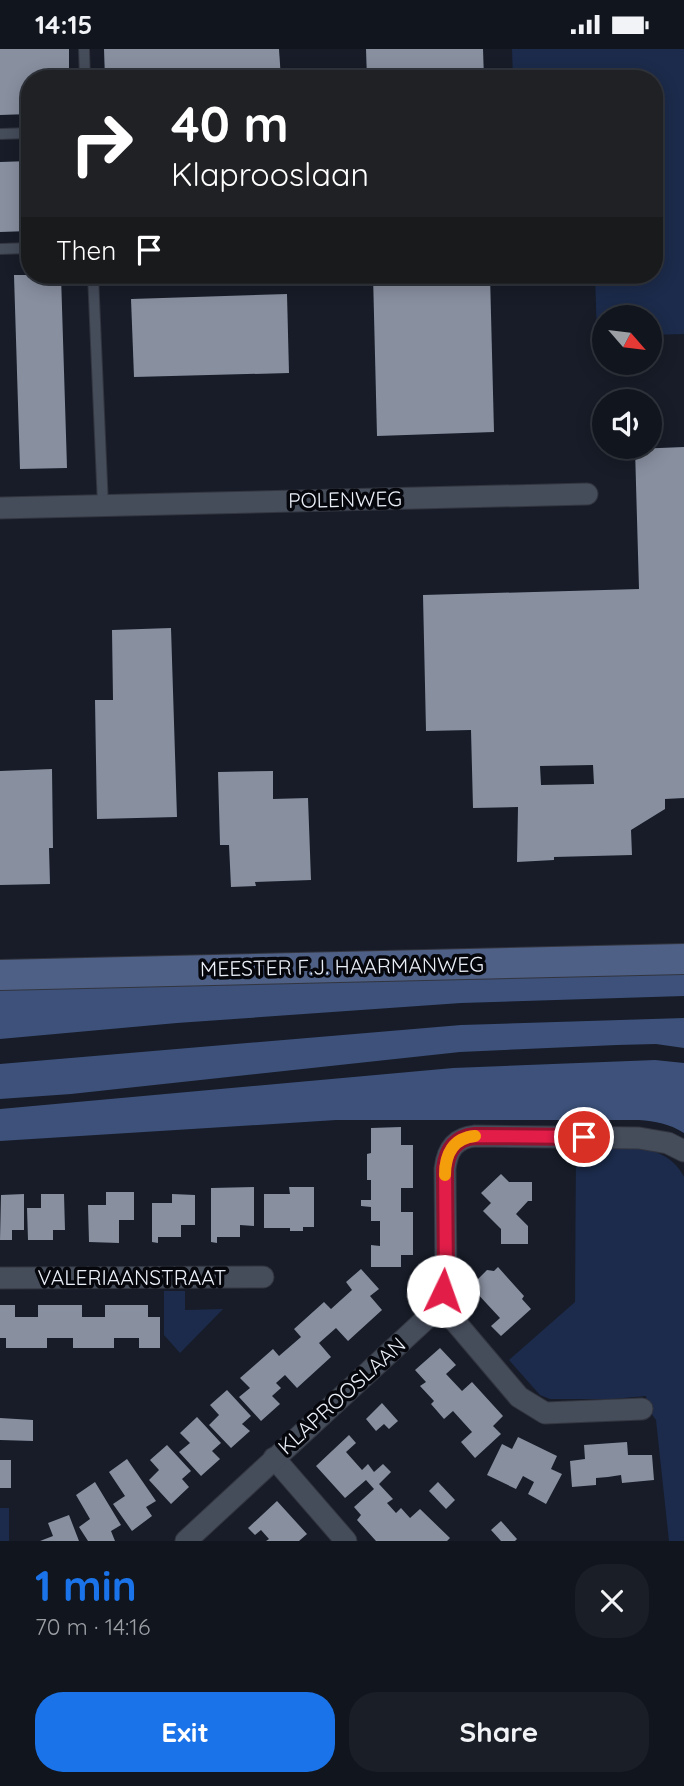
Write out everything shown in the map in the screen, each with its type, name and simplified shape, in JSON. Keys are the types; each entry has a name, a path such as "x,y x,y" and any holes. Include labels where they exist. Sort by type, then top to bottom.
{"main road":[{"name":"MEESTER F.J. HAARMANWEG","path":"0,975 684,959"}],"street":[{"name":"POLENWEG","path":"0,508 587,494"},
{"path":"642,1409 544,1413 519,1397 441,1305 446,1277 445,1169 448,1153 459,1140 475,1136 639,1138 667,1143 684,1151"},
{"name":"VALERIAANSTRAAT","path":"0,1278 264,1277"},
{"name":"KLAPROOSLAAN","path":"186,1541 441,1305"},
{"name":"KLAPROOSLAAN","path":"274,1458 346,1541"}],"lane":[{"path":"84,49 85,70"},
{"path":"0,134 21,133"},
{"path":"0,249 21,248"},
{"path":"93,284 103,506"}],"shaded area":[{"path":"512,49 684,49 684,334 662,335 662,305 596,305 595,284 663,284 663,70 513,70"},
{"path":"684,971 684,996 461,1003 177,1023 0,1039 0,989"},
{"path":"684,1018 684,1048 656,1044 460,1052 71,1094 0,1099 0,1064 461,1025"},
{"path":"655,1060 684,1063 684,1133 662,1123 639,1120 336,1120 0,1141 0,1109 453,1068"},
{"path":"631,1145 668,1159 684,1177 684,1541 669,1541 656,1420 648,1409 646,1396 550,1399 540,1395 509,1360 575,1302 576,1146"},
{"path":"164,1291 185,1291 185,1310 223,1309 180,1353 164,1335"},
{"path":"0,1508 9,1508 9,1541 0,1541"}],"building":[{"path":"0,49 69,49 69,70 21,70 21,114 0,115"},
{"path":"104,49 279,49 280,70 105,70"},
{"path":"366,49 483,49 484,70 367,70"},
{"path":"21,161 21,231 0,232 0,162"},
{"path":"14,275 21,275 21,284 61,284 67,468 20,469"},
{"path":"373,284 490,284 494,432 377,436"},
{"path":"287,294 289,373 134,377 131,299"},
{"path":"684,447 684,798 665,799 665,809 631,830 632,855 554,857 554,860 517,862 518,807 473,808 471,730 426,731 423,595 639,589 635,459 662,459 662,448","holes":["593,765 594,784 541,785 540,766"]},
{"path":"171,628 177,817 97,819 95,700 113,700 112,630"},
{"path":"52,769 53,848 49,848 50,884 0,885 0,771"},
{"path":"273,771 273,799 308,798 311,880 255,882 256,886 231,887 229,845 220,845 218,772"},
{"path":"401,1127 401,1145 413,1145 413,1188 401,1188 401,1212 413,1212 413,1255 401,1255 401,1267 371,1267 371,1245 380,1246 380,1221 371,1221 371,1207 361,1206 361,1200 371,1200 371,1180 367,1180 367,1154 371,1153 371,1128"},
{"path":"501,1174 509,1182 532,1182 532,1201 528,1201 516,1214 528,1226 528,1244 501,1244 501,1229 483,1211 491,1203 481,1193"},
{"path":"254,1187 254,1226 240,1225 240,1237 217,1237 217,1243 211,1242 211,1188"},
{"path":"289,1187 314,1187 314,1227 303,1227 303,1231 264,1228 264,1194 290,1194"},
{"path":"106,1192 134,1192 134,1220 119,1220 119,1243 89,1242 88,1205 106,1205"},
{"path":"24,1194 24,1230 12,1230 12,1240 0,1240 1,1195"},
{"path":"41,1194 64,1194 65,1230 53,1230 53,1240 28,1240 27,1208 41,1208"},
{"path":"172,1194 195,1195 195,1225 181,1225 181,1237 158,1237 158,1243 152,1242 152,1203 172,1203"},
{"path":"498,1267 524,1296 522,1299 531,1309 501,1336 491,1326 500,1318 474,1290 478,1286 478,1279 487,1270 494,1271"},
{"path":"361,1269 379,1289 370,1296 382,1310 348,1341 336,1328 319,1343 331,1357 297,1388 285,1375 276,1383 281,1388 272,1396 280,1404 261,1421 239,1397 250,1388 240,1378 273,1349 279,1356 301,1337 294,1329 324,1302 331,1309 352,1290 346,1282"},
{"path":"0,1305 15,1305 15,1317 38,1317 38,1305 82,1305 82,1317 105,1317 105,1305 148,1305 148,1317 160,1317 160,1348 139,1348 139,1338 114,1338 114,1348 73,1348 73,1338 47,1338 47,1348 6,1348 6,1338 0,1338"},
{"path":"440,1348 456,1365 446,1374 462,1391 472,1382 503,1416 493,1426 501,1434 475,1458 461,1442 472,1432 453,1411 444,1419 431,1404 434,1401 420,1386 426,1382 415,1370"},
{"path":"227,1390 251,1416 242,1424 250,1431 231,1448 209,1425 219,1415 210,1405"},
{"path":"382,1403 398,1421 389,1429 384,1424 376,1431 366,1419"},
{"path":"197,1417 221,1443 212,1451 220,1459 201,1476 179,1452 190,1443 180,1433"},
{"path":"0,1418 33,1420 33,1441 0,1440"},
{"path":"349,1435 356,1443 346,1452 362,1470 368,1464 374,1472 383,1464 391,1472 379,1484 393,1499 387,1503 396,1513 401,1508 410,1518 420,1509 450,1538 447,1541 376,1541 357,1520 361,1515 354,1507 374,1489 366,1480 345,1498 316,1466"},
{"path":"518,1437 557,1456 551,1469 562,1474 546,1504 528,1494 534,1482 523,1476 516,1489 487,1475 502,1444 512,1449"},
{"path":"627,1442 628,1455 652,1455 654,1480 622,1483 621,1475 596,1478 596,1485 572,1487 570,1461 585,1459 584,1445"},
{"path":"167,1445 191,1471 182,1479 189,1487 171,1504 149,1480 159,1470 150,1460"},
{"path":"127,1459 156,1501 146,1507 152,1516 132,1531 113,1504 125,1496 109,1472"},
{"path":"0,1460 11,1460 11,1488 0,1488"},
{"path":"95,1482 121,1525 111,1531 115,1541 88,1541 79,1527 90,1519 76,1495"},
{"path":"438,1482 455,1500 446,1509 429,1491"},
{"path":"277,1501 307,1534 299,1541 266,1541 269,1539 261,1530 255,1535 248,1528"},
{"path":"69,1515 79,1541 40,1541 53,1536 48,1523"},
{"path":"501,1521 517,1539 515,1541 501,1541 491,1530"}],"slow traffic":[{"path":"445,1175 448,1153 453,1146 459,1140 475,1136"}],"route":[{"path":"443,1291 446,1277 445,1169 448,1153 453,1146 459,1140 475,1136 584,1137"}]}
